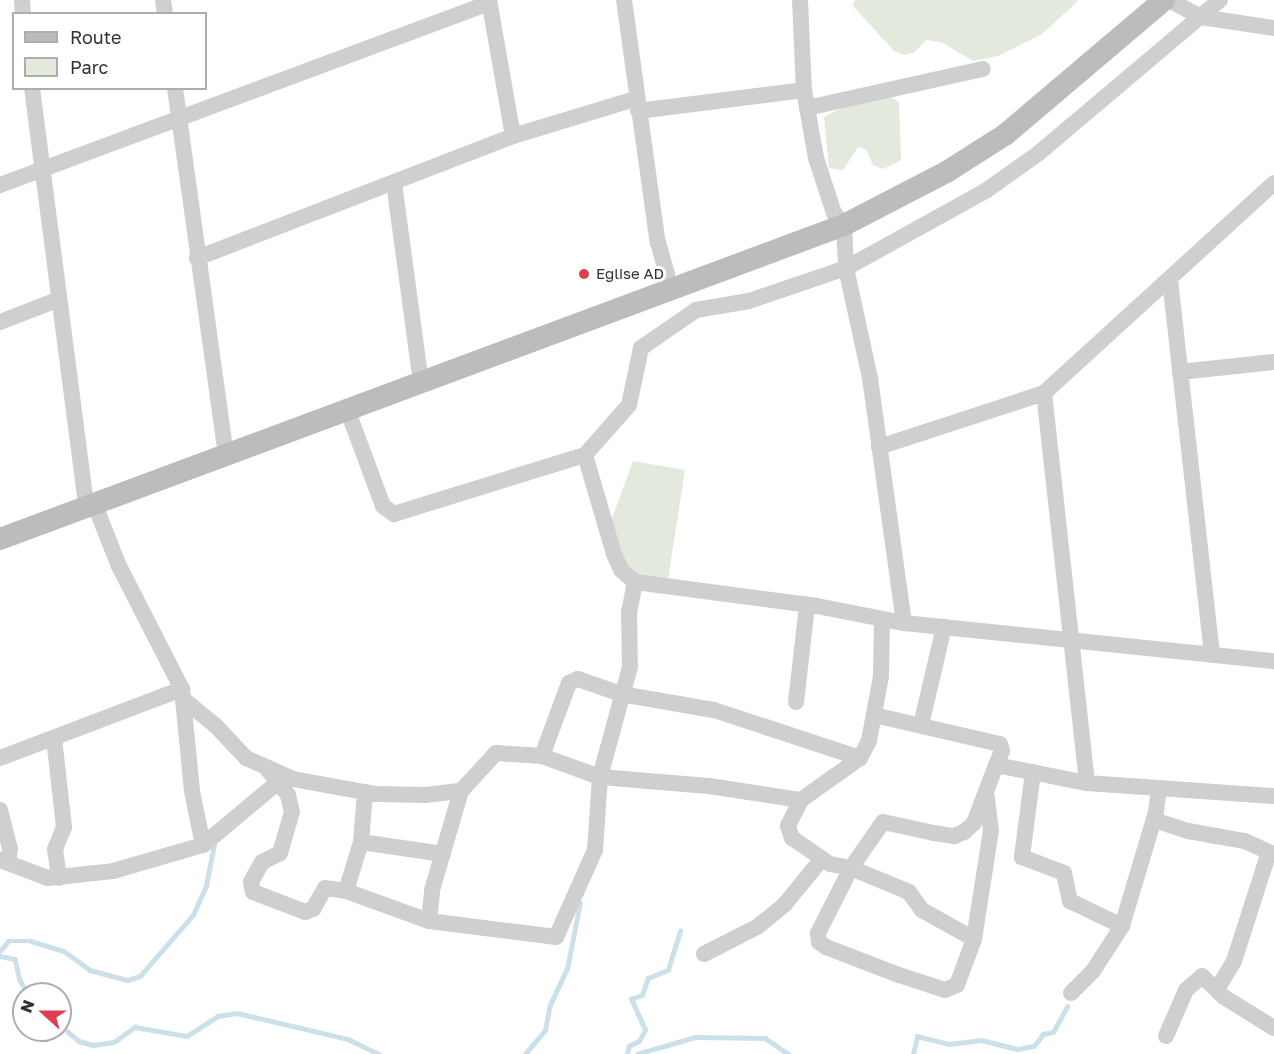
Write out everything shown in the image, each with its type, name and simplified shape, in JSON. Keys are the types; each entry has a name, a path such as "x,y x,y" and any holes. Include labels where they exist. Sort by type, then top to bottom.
{"street":[{"path":"624,0 657,239 667,275"},
{"path":"800,0 804,90 807,108 816,158 839,219 879,447 904,623"},
{"path":"0,539 224,443 667,275 839,219 998,124 1142,0"},
{"path":"0,529 90,500 346,409 839,219 948,171 1006,134 1164,0"},
{"path":"1169,0 1201,17 1274,28"},
{"path":"346,409 383,506 394,514 585,455 629,405 641,348 696,310 749,301 846,268 1013,171 1220,0"},
{"path":"0,185 489,1 513,136"},
{"path":"807,108 983,69"},
{"path":"32,90 57,300 90,500 119,566 182,694 192,791 203,845"},
{"path":"175,90 224,443"},
{"path":"197,258 513,136 637,105 804,90"},
{"path":"394,183 419,369"},
{"path":"879,447 1044,393 1274,183"},
{"path":"1170,280 1212,655"},
{"path":"0,322 57,300"},
{"path":"1180,372 1274,362"},
{"path":"1044,393 1068,640 1087,783"},
{"path":"585,455 614,554 621,570 635,582 807,605 904,623 1274,661"},
{"path":"182,694 246,758 273,776 288,795 292,812 289,829 280,853 262,862 250,887 253,892 305,912 313,909 325,888 346,891 429,921 556,937 595,850 600,777 630,667 629,612 635,582"},
{"path":"796,702 807,605"},
{"path":"882,619 881,676 874,715 860,758 801,800 788,833 821,860 851,867 909,892 922,910 974,939"},
{"path":"921,725 944,627"},
{"path":"542,756 573,679 621,694 714,710 860,758"},
{"path":"0,758 182,694"},
{"path":"874,715 1000,744 1002,751 987,796 974,823 954,836 883,822 851,867 818,933 819,942 826,947 945,990 957,985 974,939 991,831 987,796"},
{"path":"54,738 64,827 55,849 59,878"},
{"path":"429,921 443,854 461,791 496,753 542,756 600,777 709,786 801,800"},
{"path":"996,765 1087,783 1274,796"},
{"path":"1034,772 1022,856 1064,873 1070,901 1122,926"},
{"path":"273,776 365,793 426,795 461,791"},
{"path":"0,810 10,849 4,861 48,878 59,878 113,871 203,845 273,776"},
{"path":"1071,993 1093,971 1122,926 1154,820 1159,789"},
{"path":"346,891 361,842 365,793"},
{"path":"1154,820 1188,831 1245,841 1269,852 1234,961 1217,989"},
{"path":"361,842 443,854"},
{"path":"704,954 757,927 785,904 821,860"},
{"path":"1166,1036 1186,990 1196,979 1205,977 1217,989 1274,1028"}],"green space":[{"path":"855,0 1077,0 1077,2 1042,34 998,56 973,61 941,42 926,40 915,52 904,55 894,51 853,6"},
{"path":"890,97 899,102 901,160 883,169 873,165 866,149 858,147 843,170 829,168 824,117 851,103"},
{"path":"633,461 685,470 667,586 635,582 608,529"}],"waterway":[{"path":"0,951 8,941 31,941 64,951 90,970 128,980 140,976 193,915 206,886 214,844"},
{"path":"525,1054 545,1030 550,1005 567,969 580,903"},
{"path":"627,1054 629,1046 639,1041 645,1030 631,999 642,995 648,978 668,970 680,931"},
{"path":"0,956 15,959 21,982"},
{"path":"913,1054 917,1036 949,1044 981,1040 1018,1049 1034,1046 1043,1034 1053,1032 1067,1007"},
{"path":"72,1035 79,1041 93,1045 114,1042 135,1027 187,1036 218,1016 237,1013 348,1039 379,1054"},
{"path":"637,1054 695,1037 765,1038 789,1054"}],"place":[{"name":"Eglise AD","path":"584,274"}]}
